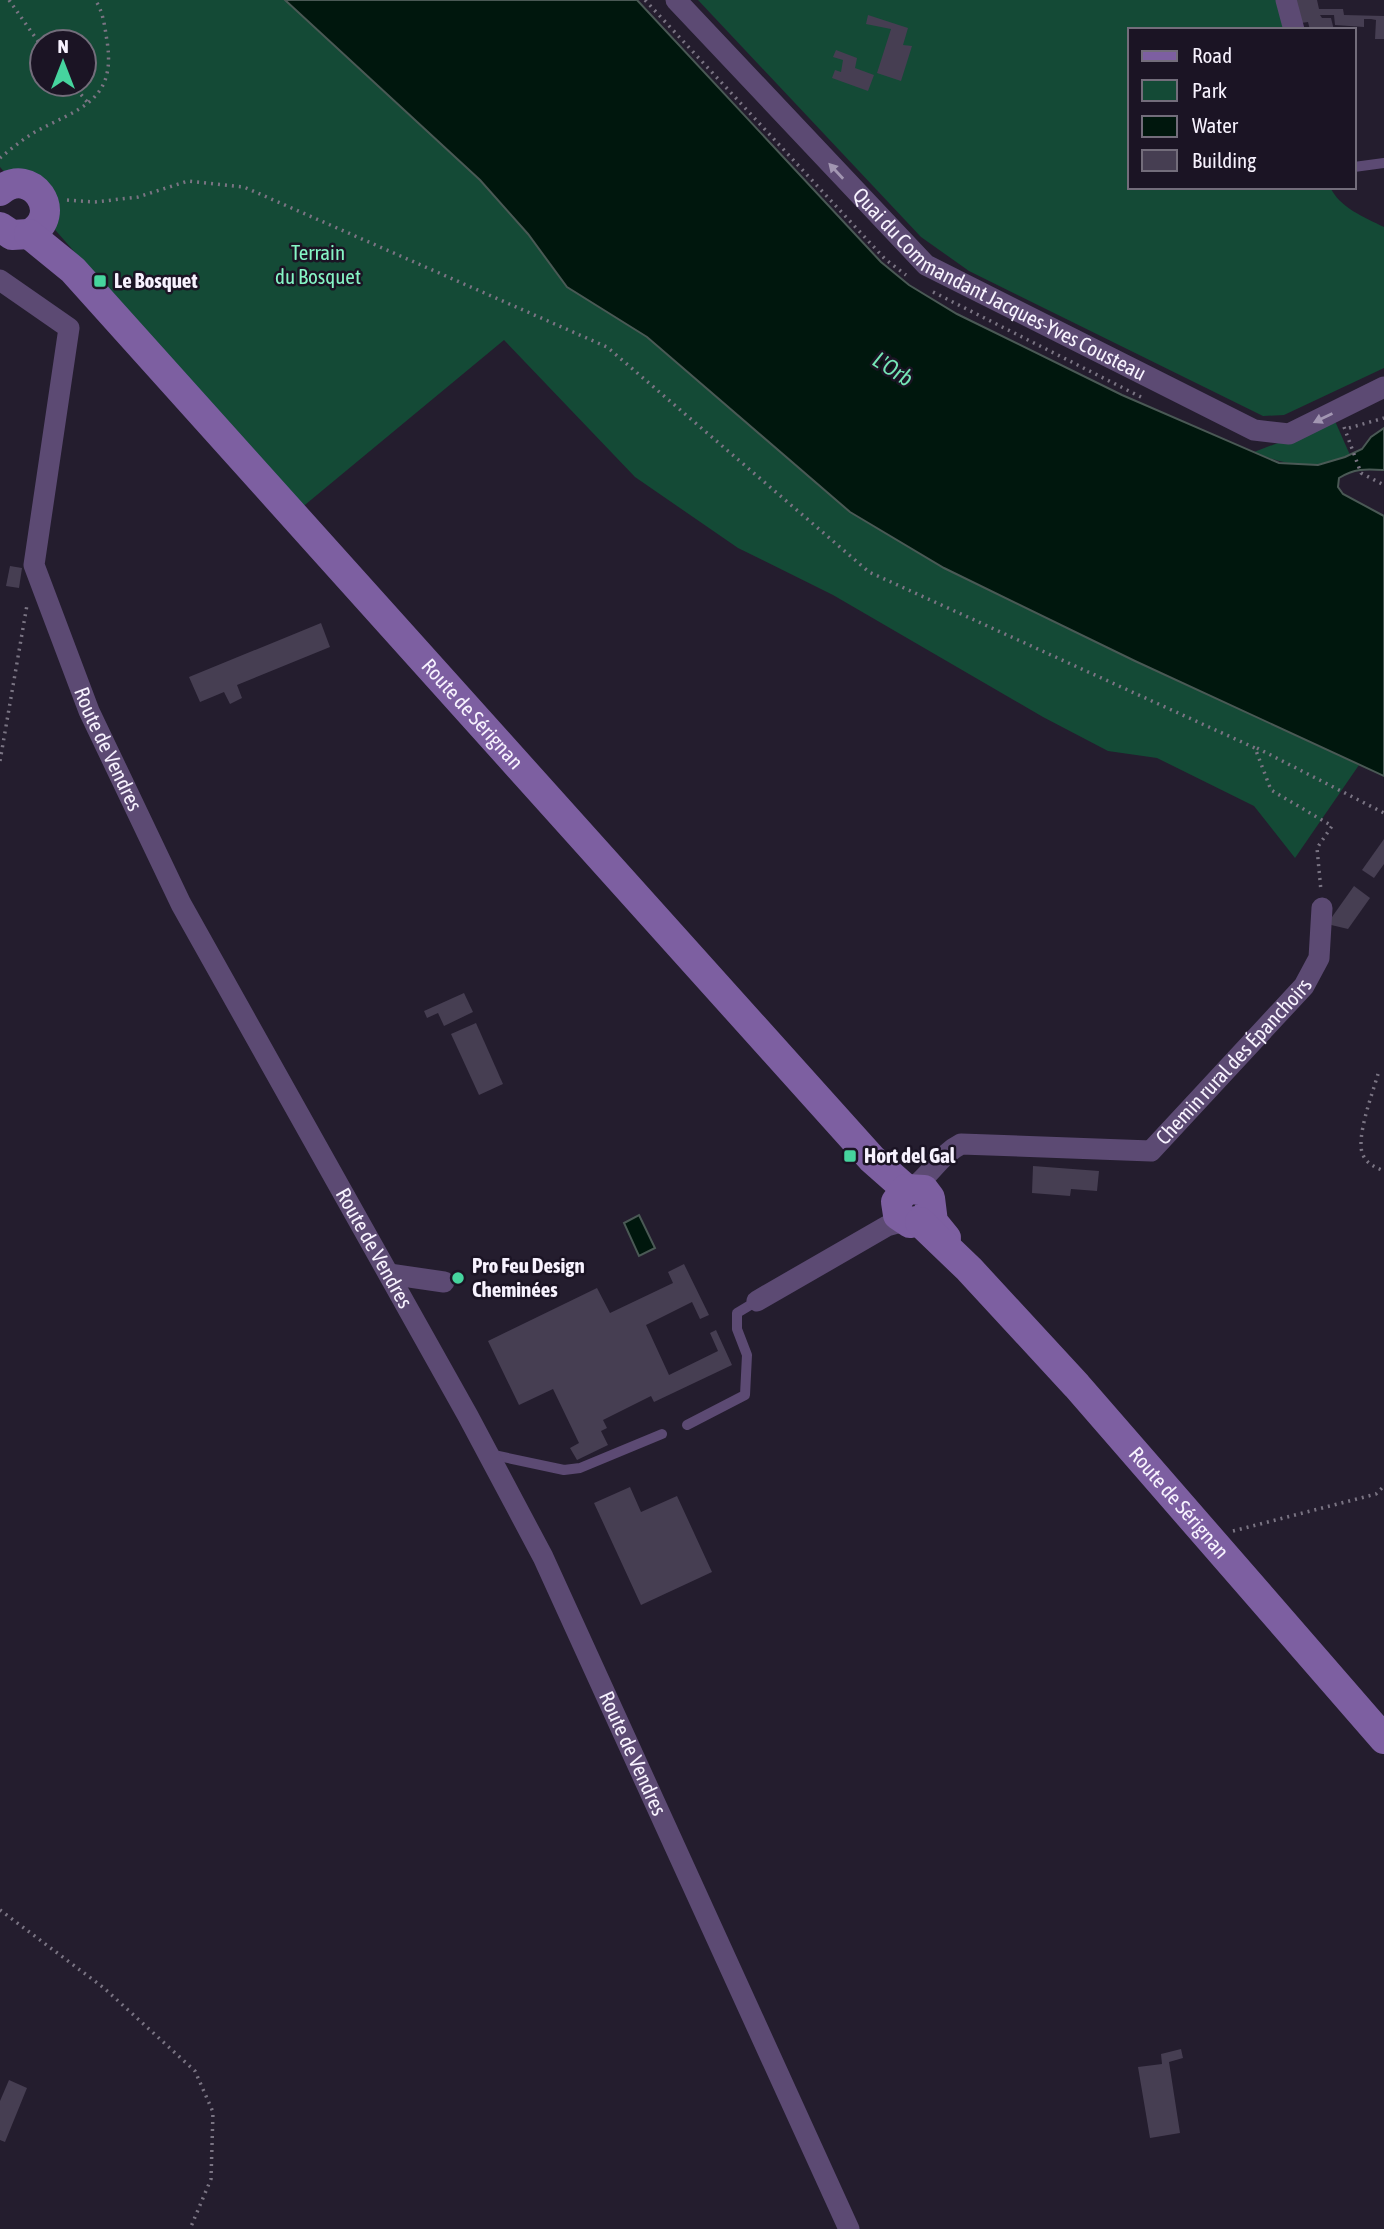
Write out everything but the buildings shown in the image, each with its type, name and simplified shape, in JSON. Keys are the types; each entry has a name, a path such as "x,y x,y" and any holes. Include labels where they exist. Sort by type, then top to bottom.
{"main road":[{"path":"2,178 33,186 20,224"},
{"name":"Route de Sérignan","path":"20,224 73,270 1210,1536 1384,1739"}],"street":[{"name":"Quai du Commandant Jacques-Yves Cousteau","path":"676,0 926,265 1254,430 1289,434 1384,387"},
{"path":"1286,0 1293,28"},
{"name":"Route de Vendres","path":"0,280 69,328 34,565 89,711 181,904 489,1454 543,1558 849,2229"},
{"name":"Chemin rural des Épanchoirs","path":"757,1301 912,1203 950,1149 961,1144 1151,1151 1304,986 1319,958 1322,908"},
{"path":"389,1274 444,1282"}],"lane":[{"path":"1356,167 1384,163"},
{"path":"687,1425 745,1395 747,1355 737,1329 737,1313 757,1301"},
{"path":"489,1454 564,1470 580,1468 662,1434"}],"path":[{"path":"9,0 29,28"},
{"path":"2,178 34,133 89,104 107,74 107,40 95,0"},
{"path":"84,98 89,104"},
{"path":"20,224 95,202 138,197 188,181 244,187 607,347 869,572 1255,748 1384,813"},
{"path":"1344,429 1384,418"},
{"path":"1348,439 1361,473 1384,485"},
{"path":"0,761 34,565"},
{"path":"1255,748 1271,790 1332,826 1317,848 1322,908"},
{"path":"1378,1074 1361,1139 1361,1152 1368,1163 1384,1171"},
{"path":"1210,1536 1376,1494 1384,1486"},
{"path":"0,1910 104,1988 195,2071 213,2112 212,2152 211,2179 190,2229"}],"green space":[{"name":"Terrain du Bosquet","path":"0,0 285,0 480,180 528,234 567,287 647,337 850,512 944,568 1135,661 1359,765 1295,858 1254,806 1157,758 1108,751 1043,717 833,595 738,548 635,477 504,340 300,509 0,167"},
{"path":"698,0 1282,0 1289,28 1128,28 1128,189 1331,189 1346,206 1384,227 1384,368 1284,415 1263,416 969,271 921,237"},
{"path":"1335,421 1350,455 1338,460 1314,464 1290,463 1254,452"}],"water":[{"name":"L'Orb","path":"285,0 637,0 881,262 909,285 957,314 1122,395 1279,463 1318,465 1345,457 1362,449 1371,437 1384,428 1384,470 1350,472 1339,478 1338,487 1343,494 1384,516 1384,776 1135,661 944,568 850,512 647,337 567,287 528,234 480,180"},
{"path":"639,1215 655,1248 639,1256 624,1223"}],"place":[{"name":"Le Bosquet","path":"100,281"},
{"name":"Hort del Gal","path":"850,1156"},
{"name":"Pro Feu Design Cheminées","path":"458,1278"}]}
